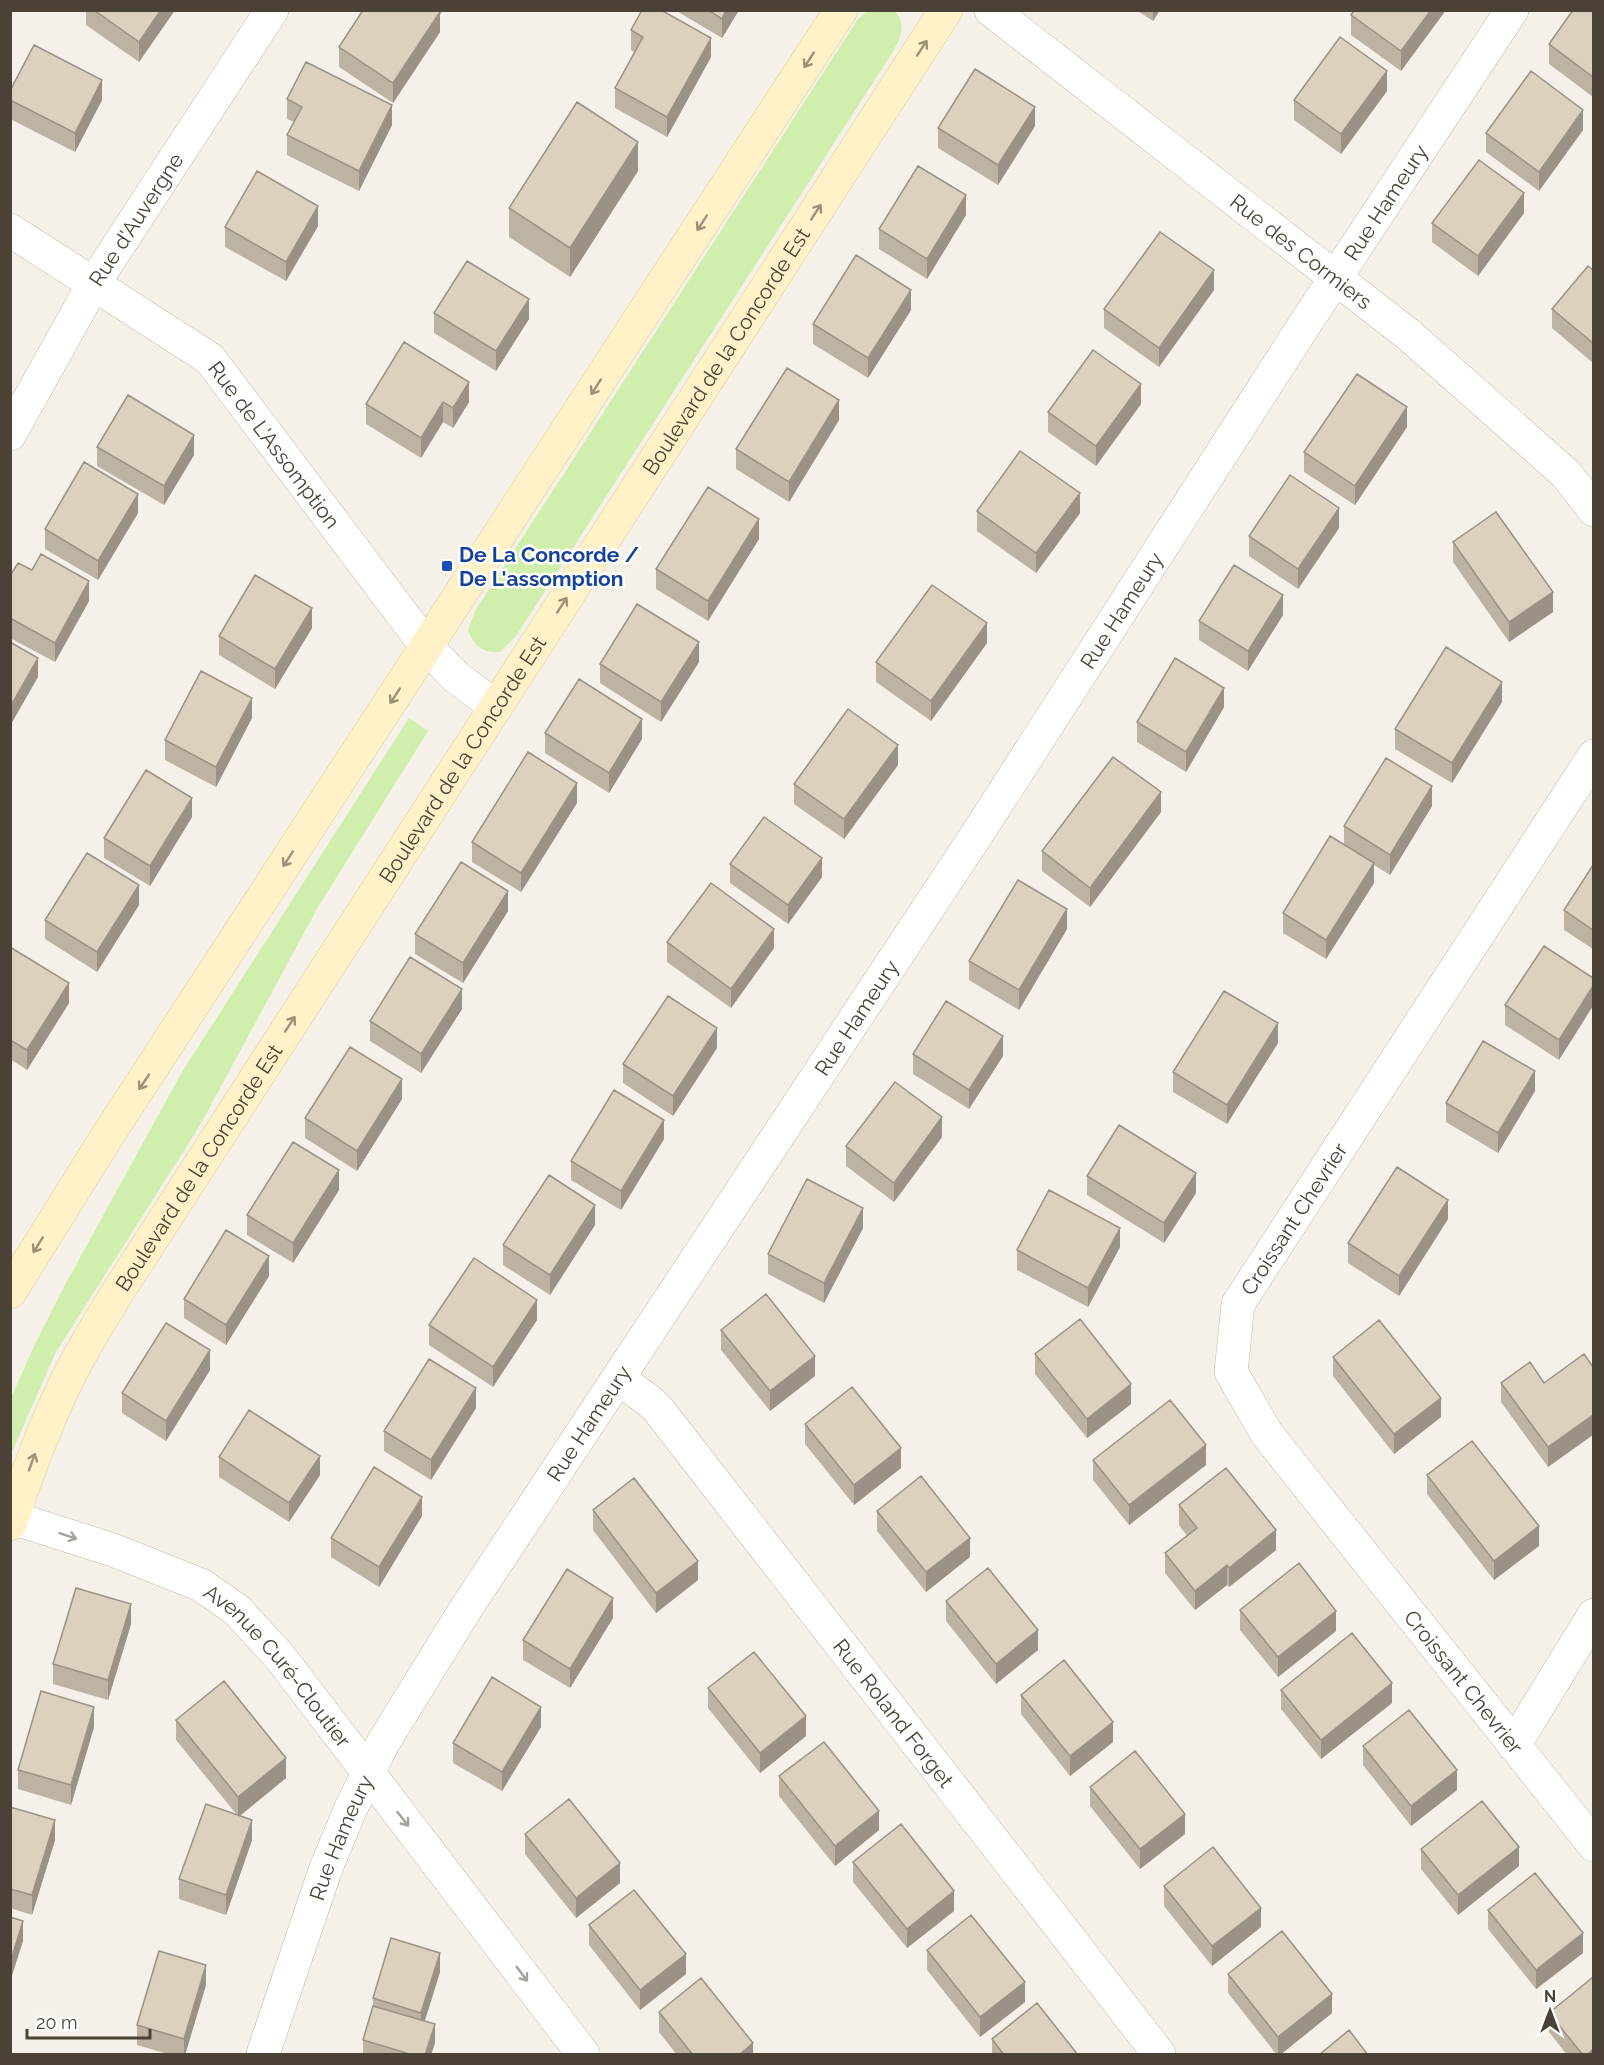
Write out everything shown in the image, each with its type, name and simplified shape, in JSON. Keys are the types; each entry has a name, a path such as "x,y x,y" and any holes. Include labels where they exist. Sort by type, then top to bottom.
{"street":[{"name":"Rue d'Auvergne","path":"10,434 94,283 272,10"},
{"path":"10,1292 108,1135 841,10"},
{"name":"Boulevard de la Concorde Est","path":"11,1520 47,1425 71,1372 96,1329 236,1108 946,10"},
{"name":"Rue des Cormiers","path":"991,10 1409,335 1566,474 1593,510"},
{"name":"Rue Hameury","path":"263,2055 330,1858 367,1773 387,1735 440,1650 983,825 1512,10"},
{"name":"Rue de L'Assomption","path":"10,230 210,359 427,647 456,677 496,707"},
{"name":"Croissant Chevrier","path":"1593,756 1238,1304 1231,1372 1267,1434 1593,1845"},
{"name":"Rue Roland Forget","path":"620,1379 657,1408 1159,2055"},
{"name":"Avenue Curé-Cloutier","path":"11,1520 113,1550 185,1577 226,1601 248,1621 280,1657 584,2055"},
{"path":"1514,1745 1593,1615"}],"green space":[{"path":"868,11 894,11 898,16 902,30 894,50 516,636 500,652 488,651 479,647 468,630 475,611 858,19"},
{"path":"409,718 428,731 318,907 199,1127 56,1352 11,1454 11,1398 65,1285 182,1072"}],"building":[{"path":"94,10 161,10 139,42"},
{"path":"363,10 437,10 440,12 393,83 339,47"},
{"path":"642,10 661,10 711,38 667,117 615,88 643,37 631,30"},
{"path":"708,10 726,10 722,19"},
{"path":"1354,10 1431,10 1401,51 1351,15"},
{"path":"1573,10 1593,10 1593,77 1549,44"},
{"path":"1340,37 1387,71 1341,134 1294,100"},
{"path":"34,45 102,80 75,133 10,100 10,91"},
{"path":"306,62 392,105 359,171 287,135 302,107 287,99"},
{"path":"975,69 1035,107 998,165 938,128"},
{"path":"1531,71 1583,110 1539,172 1486,133"},
{"path":"577,102 638,142 570,248 509,208"},
{"path":"1479,160 1524,193 1478,256 1432,223"},
{"path":"918,166 966,195 927,259 879,229"},
{"path":"257,171 318,206 286,262 225,227"},
{"path":"1160,232 1214,270 1159,348 1104,309"},
{"path":"856,255 911,290 868,358 813,324"},
{"path":"467,261 529,299 496,351 434,313"},
{"path":"1588,266 1593,270 1593,343 1552,309"},
{"path":"404,342 469,382 453,408 443,402 421,438 366,404"},
{"path":"1093,350 1141,384 1096,446 1048,412"},
{"path":"787,368 839,400 789,482 736,449"},
{"path":"1357,374 1407,407 1355,486 1304,452"},
{"path":"128,395 194,435 164,486 97,447"},
{"path":"1020,451 1080,493 1036,553 977,511"},
{"path":"84,462 138,494 98,561 45,529"},
{"path":"1290,475 1339,508 1298,569 1249,536"},
{"path":"708,487 759,519 708,601 656,569"},
{"path":"1496,512 1553,592 1509,622 1453,542"},
{"path":"41,554 89,581 55,643 10,618 10,576 18,563 32,570"},
{"path":"1234,565 1283,595 1248,651 1199,621"},
{"path":"255,575 312,608 275,669 219,636"},
{"path":"932,585 987,623 931,701 876,662"},
{"path":"637,604 699,642 661,702 600,664"},
{"path":"10,642 38,658 10,707"},
{"path":"1446,647 1502,682 1452,763 1395,729"},
{"path":"1175,658 1224,688 1186,752 1137,722"},
{"path":"201,671 252,698 216,767 165,740"},
{"path":"579,679 642,719 609,773 545,733"},
{"path":"848,709 898,745 844,819 794,784"},
{"path":"528,752 577,783 521,873 472,842"},
{"path":"1113,757 1161,792 1090,888 1042,851"},
{"path":"1386,758 1432,786 1390,855 1344,826"},
{"path":"146,770 192,798 150,866 104,838"},
{"path":"764,817 822,858 788,905 730,864"},
{"path":"1330,836 1374,863 1326,940 1283,913"},
{"path":"87,853 139,885 97,952 45,920"},
{"path":"461,862 508,891 463,963 415,934"},
{"path":"1593,865 1593,930 1564,910"},
{"path":"1018,880 1067,909 1019,990 969,961"},
{"path":"711,883 774,929 731,989 667,942"},
{"path":"1544,946 1593,978 1593,986 1559,1040 1505,1005"},
{"path":"10,947 69,983 27,1050 10,1040"},
{"path":"410,957 462,989 421,1054 370,1021"},
{"path":"1224,991 1278,1023 1227,1105 1173,1072"},
{"path":"668,996 717,1028 673,1096 623,1064"},
{"path":"946,1001 1003,1036 969,1090 913,1054"},
{"path":"1483,1041 1535,1071 1498,1133 1446,1103"},
{"path":"350,1047 402,1079 357,1151 305,1118"},
{"path":"895,1082 942,1117 894,1183 846,1146"},
{"path":"614,1090 664,1120 621,1191 571,1161"},
{"path":"1119,1125 1196,1173 1164,1223 1087,1176"},
{"path":"293,1142 339,1170 293,1243 247,1215"},
{"path":"1397,1167 1448,1200 1399,1276 1348,1243"},
{"path":"549,1175 595,1205 550,1275 503,1245"},
{"path":"807,1179 863,1208 824,1283 768,1254"},
{"path":"1049,1190 1120,1228 1088,1288 1017,1250"},
{"path":"226,1230 269,1256 226,1325 184,1299"},
{"path":"474,1258 537,1300 493,1367 429,1325"},
{"path":"766,1294 815,1356 770,1391 721,1330"},
{"path":"1080,1319 1131,1384 1087,1419 1035,1354"},
{"path":"1379,1320 1441,1398 1394,1434 1333,1357"},
{"path":"166,1323 210,1350 166,1421 122,1393"},
{"path":"1584,1354 1593,1367 1593,1415 1548,1447 1501,1383 1530,1362 1544,1383"},
{"path":"429,1359 476,1388 431,1460 384,1431"},
{"path":"852,1387 901,1448 854,1485 805,1424"},
{"path":"1170,1400 1206,1445 1129,1505 1093,1460"},
{"path":"249,1410 320,1456 289,1503 219,1457"},
{"path":"1472,1441 1539,1526 1494,1561 1427,1475"},
{"path":"374,1467 422,1497 379,1567 331,1538"},
{"path":"1226,1468 1276,1530 1229,1568 1227,1565 1195,1591 1165,1553 1197,1528 1179,1505"},
{"path":"921,1476 970,1538 926,1572 877,1511"},
{"path":"634,1478 698,1561 656,1593 593,1510"},
{"path":"1299,1563 1336,1611 1278,1657 1240,1610"},
{"path":"988,1568 1038,1630 996,1664 946,1601"},
{"path":"567,1569 613,1598 570,1669 523,1640"},
{"path":"76,1588 131,1604 108,1680 53,1664"},
{"path":"1352,1633 1392,1683 1321,1740 1281,1690"},
{"path":"754,1652 806,1716 760,1753 708,1688"},
{"path":"1064,1660 1113,1722 1070,1756 1021,1695"},
{"path":"492,1677 541,1707 502,1772 453,1743"},
{"path":"224,1681 286,1758 238,1797 176,1720"},
{"path":"41,1691 94,1707 71,1785 18,1770"},
{"path":"1409,1710 1457,1770 1411,1806 1363,1746"},
{"path":"824,1742 879,1811 835,1846 779,1776"},
{"path":"1135,1751 1185,1814 1140,1849 1090,1787"},
{"path":"569,1799 620,1863 576,1898 525,1834"},
{"path":"1482,1801 1519,1847 1458,1895 1421,1849"},
{"path":"206,1804 252,1820 226,1895 179,1879"},
{"path":"10,1807 55,1820 32,1895 10,1889"},
{"path":"901,1824 954,1891 907,1929 853,1862"},
{"path":"1213,1847 1261,1908 1212,1946 1164,1886"},
{"path":"1535,1873 1583,1933 1536,1970 1488,1910"},
{"path":"634,1890 686,1954 640,1990 589,1925"},
{"path":"971,1915 1025,1982 980,2017 927,1950"},
{"path":"10,1917 23,1921 10,1963"},
{"path":"1282,1931 1332,1994 1278,2037 1228,1974"},
{"path":"391,1938 440,1953 421,2013 373,1998"},
{"path":"159,1951 206,1965 184,2039 137,2025"},
{"path":"1593,1977 1593,2049 1587,2055 1583,2055 1549,2013"},
{"path":"701,1978 753,2043 739,2055 693,2055 659,2012"},
{"path":"1037,2003 1078,2055 1004,2055 992,2039"},
{"path":"373,2006 435,2024 425,2055 413,2055 363,2040"},
{"path":"1349,2030 1368,2055 1319,2055"}],"place":[{"name":"De La Concorde / De L'assomption","path":"447,566"}]}
